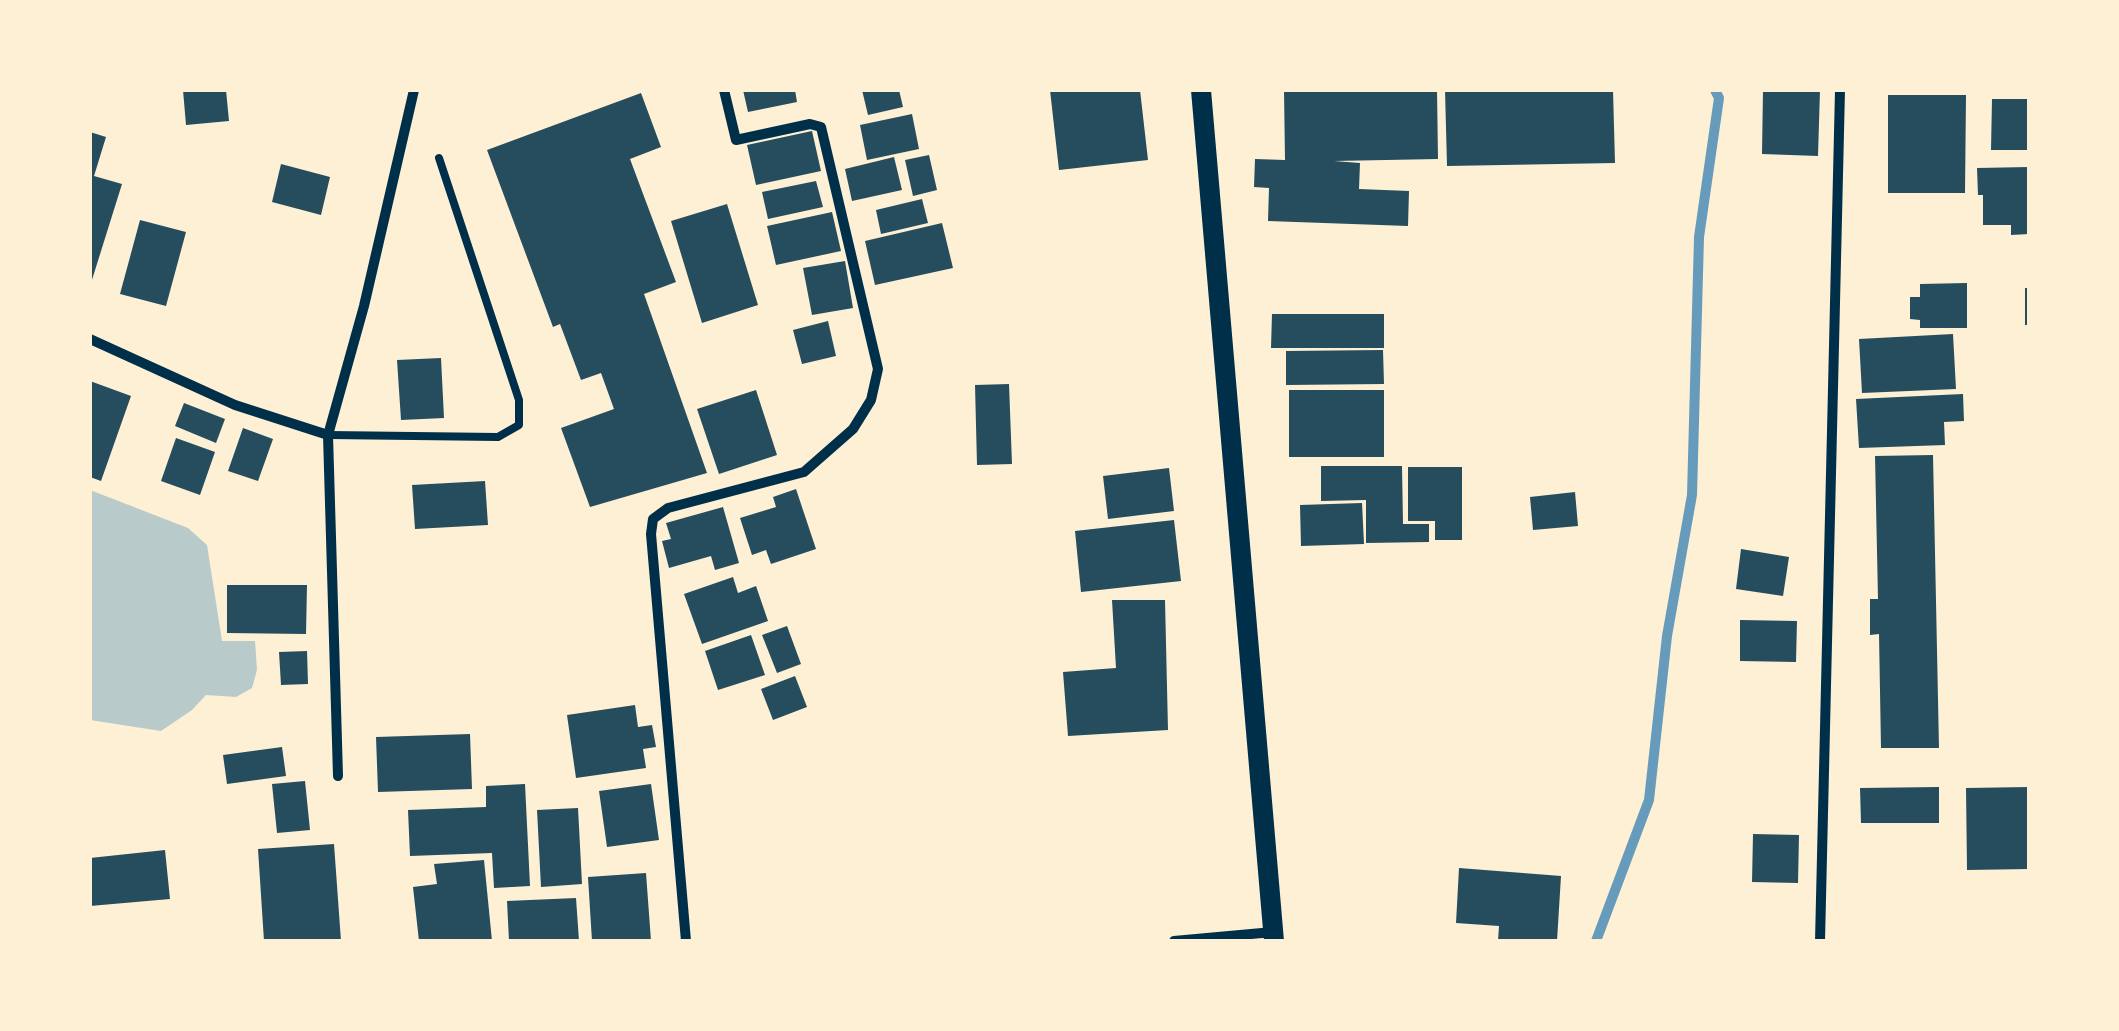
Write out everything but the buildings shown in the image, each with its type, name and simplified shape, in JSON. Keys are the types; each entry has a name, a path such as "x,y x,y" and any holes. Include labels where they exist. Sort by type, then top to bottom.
{"main road":[{"path":"1201,90 1273,936"}],"street":[{"path":"338,776 328,436 364,306 414,90"},
{"path":"686,941 650,534 653,518 668,508 804,472 853,429 871,400 878,369 822,127 810,124 736,140 724,90"},
{"path":"1820,941 1840,90"},
{"path":"90,339 235,405 328,436"},
{"path":"1174,941 1273,936"}],"lane":[{"path":"328,436 498,438 519,425 519,400 440,158"}],"shaded area":[{"path":"90,490 188,528 207,545 222,641 255,641 257,670 252,688 236,697 206,695 161,731 90,720"}],"waterway":[{"path":"1596,941 1649,800 1667,636 1692,495 1699,237 1719,98 1715,90"}]}
